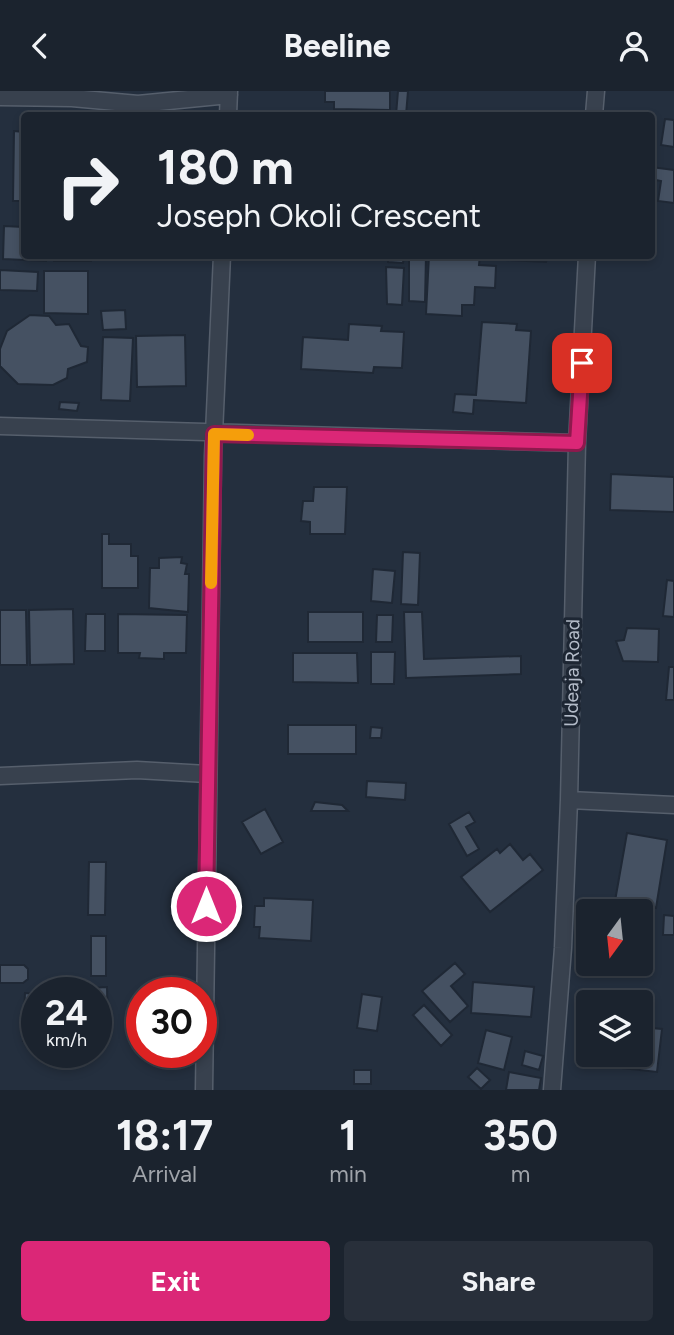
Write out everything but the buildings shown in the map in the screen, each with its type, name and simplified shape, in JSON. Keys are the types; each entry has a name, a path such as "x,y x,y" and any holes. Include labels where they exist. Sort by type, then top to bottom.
{"street":[{"path":"594,112 596,91"},
{"path":"0,97 138,104 229,93 228,112"},
{"path":"204,1090 214,434 222,259"},
{"name":"Udeaja Road","path":"552,1090 563,948 577,443 587,259"},
{"path":"0,426 577,443"},
{"path":"0,776 137,770 207,774"},
{"path":"569,800 674,805"}],"slow traffic":[{"path":"211,583 214,434 248,435"}],"route":[{"path":"206,906 214,434 577,443 582,363"}]}
